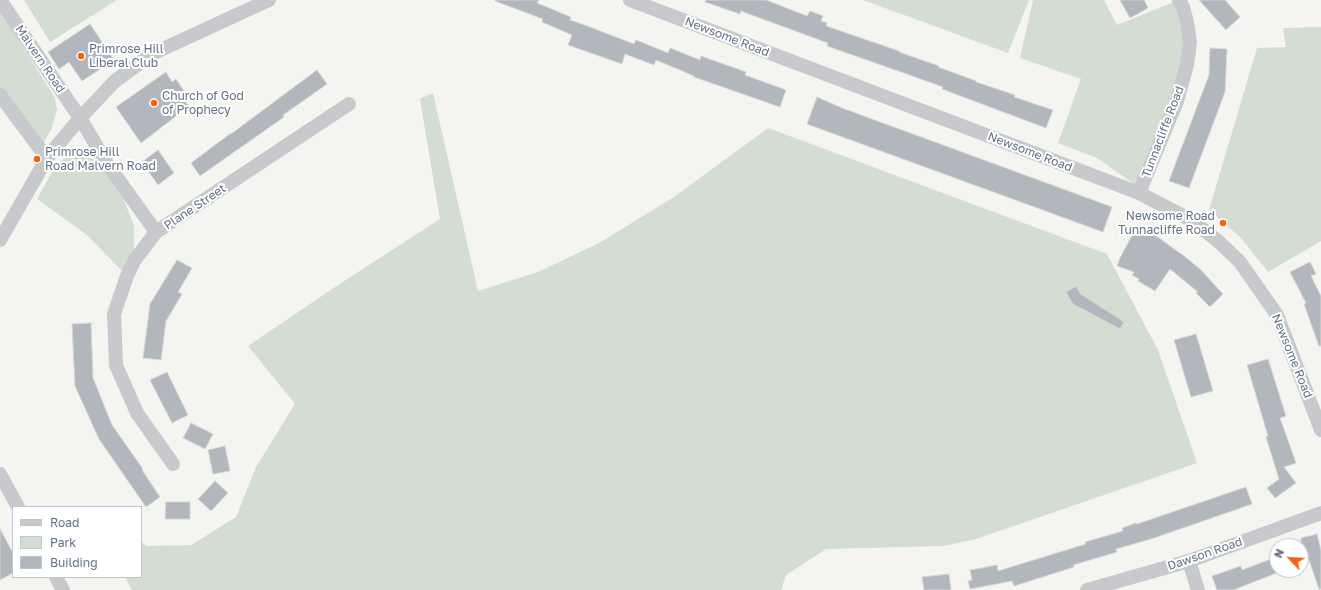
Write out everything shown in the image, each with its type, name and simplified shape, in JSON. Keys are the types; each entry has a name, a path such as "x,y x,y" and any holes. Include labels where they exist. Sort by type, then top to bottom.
{"street":[{"name":"Malvern Road","path":"0,0 80,118"},
{"path":"0,240 47,158 80,118 115,81 152,54 269,0"},
{"name":"Newsome Road","path":"630,0 1139,193 1191,220 1219,242 1240,262 1277,315 1321,430"},
{"name":"Tunnacliffe Road","path":"1139,193 1177,101 1187,65 1190,42 1187,22 1183,7 1179,0"},
{"path":"0,96 47,158"},
{"name":"Plane Street","path":"80,118 108,165 156,232 349,104"},
{"path":"156,232 134,261 127,276 114,314 116,365 137,413 173,464"},
{"path":"0,474 17,506"},
{"name":"Dawson Road","path":"1087,590 1189,561 1321,513"},
{"path":"1189,561 1198,590"},
{"path":"57,578 63,590"}],"green space":[{"path":"24,0 117,0 50,42"},
{"path":"863,0 1029,0 1008,53"},
{"path":"1033,0 1104,0 1117,25 1176,1 1186,40 1172,102 1137,186 1097,158 1058,143 1081,79 1020,58"},
{"path":"0,13 55,98 57,110 51,130 42,145 0,90"},
{"path":"1321,27 1321,241 1268,272 1241,238 1209,210 1257,48 1286,47 1283,28"},
{"path":"433,93 478,291 538,272 599,243 674,197 768,128 1107,254 1158,350 1197,463 976,539 943,546 826,549 786,575 781,590 132,590 126,578 142,578 142,543 147,546 191,545 236,517 256,467 295,404 248,346 335,287 440,219 420,99"},
{"path":"69,155 91,158 113,171 134,226 134,261 127,276 87,235 37,199 56,165"}],"building":[{"path":"495,0 539,0 537,3 571,17 570,20 634,44 636,40 668,53 670,48 700,60 701,56 746,72 745,75 786,90 780,107 694,77 656,60 654,65 625,54 622,64 568,45 572,35 542,22 543,19"},
{"path":"706,0 766,0 807,16 810,11 823,16 821,21 827,23 826,26 899,51 976,82 1015,95 1014,97 1053,110 1046,128 942,89 943,87 827,46 828,43 741,11 740,14 705,2"},
{"path":"1120,0 1144,0 1148,8 1130,18"},
{"path":"1199,0 1225,0 1240,17 1226,30"},
{"name":"Primrose Hill Liberal Club","path":"90,24 114,60 82,81 69,62 59,69 48,52"},
{"path":"1210,48 1227,49 1225,92 1189,188 1169,181 1209,75"},
{"path":"317,70 327,84 283,115 284,117 200,176 191,163"},
{"name":"Church of God of Prophecy","path":"166,72 172,82 176,79 188,97 183,99 189,106 141,143 116,107"},
{"path":"817,97 842,108 1112,207 1103,232 807,124"},
{"path":"158,150 174,173 158,185 142,162"},
{"path":"1137,226 1159,238 1184,256 1200,269 1223,294 1210,307 1196,293 1198,292 1170,269 1155,291 1138,281 1139,279 1132,275 1134,272 1117,266"},
{"path":"177,260 192,268 178,292 182,294 166,321 161,360 143,358 150,304"},
{"path":"1310,262 1316,274 1311,276 1321,296 1321,346 1319,346 1304,304 1306,303 1290,272"},
{"path":"1076,286 1081,294 1124,322 1120,329 1073,304 1066,292"},
{"path":"91,323 93,378 112,425 143,469 142,470 160,497 146,507 99,439 75,386 72,324"},
{"path":"1196,334 1213,391 1191,397 1174,340"},
{"path":"1268,359 1286,416 1280,418 1296,463 1284,467 1296,483 1275,498 1267,488 1279,479 1247,365"},
{"path":"167,372 188,415 172,423 150,380"},
{"path":"191,423 213,434 205,449 183,438"},
{"path":"225,446 230,471 213,474 208,450"},
{"path":"215,481 228,493 211,511 198,499"},
{"path":"1246,487 1252,504 1154,538 1116,549 1117,552 1073,565 1074,567 1014,586 1012,581 970,589 968,581 972,580 970,570 997,565 998,571 1086,544 1085,542 1123,531 1122,528 1136,523 1137,524"},
{"path":"166,502 190,502 190,519 165,519"},
{"path":"0,529 12,551 12,574 0,580"},
{"path":"1317,534 1321,551 1321,589 1319,589 1309,560 1309,538 1301,538"},
{"path":"1269,560 1269,576 1233,590 1217,590 1212,576 1241,566 1242,570"},
{"path":"949,574 951,590 924,590 922,577"}],"place":[{"name":"Primrose Hill Liberal Club","path":"81,56"},
{"name":"Church of God of Prophecy","path":"154,103"},
{"name":"Primrose Hill Road Malvern Road","path":"37,159"},
{"name":"Newsome Road Tunnacliffe Road","path":"1223,223"}]}
